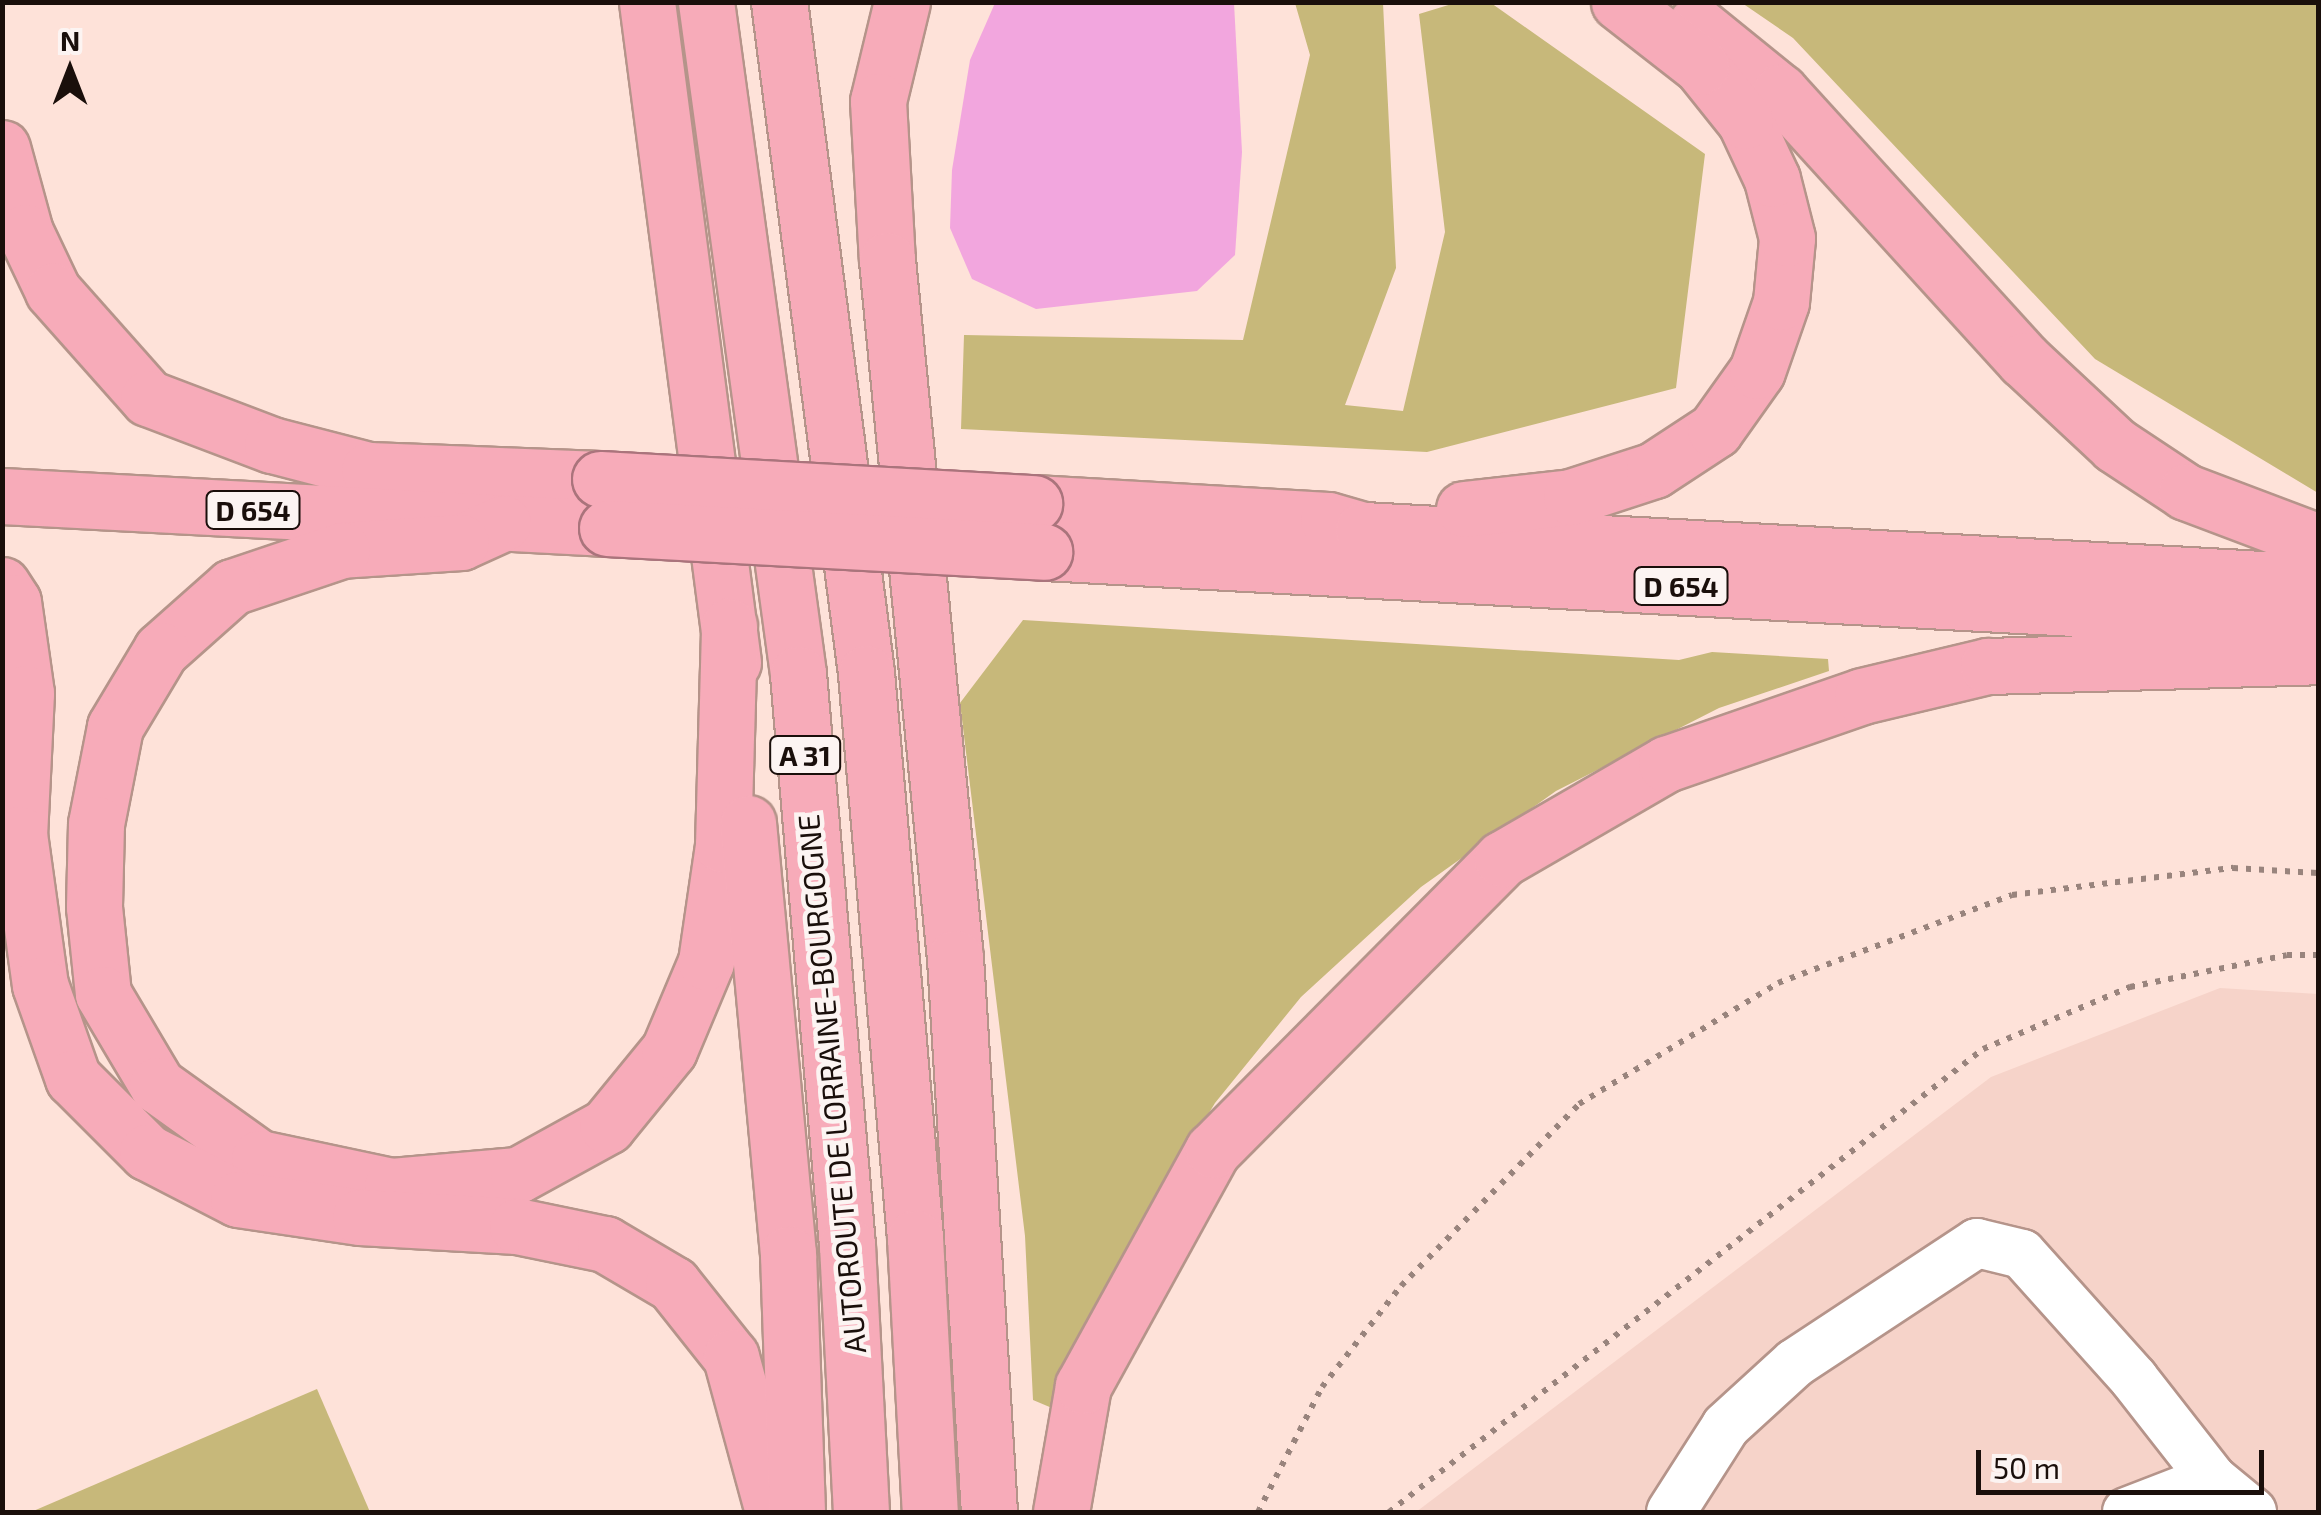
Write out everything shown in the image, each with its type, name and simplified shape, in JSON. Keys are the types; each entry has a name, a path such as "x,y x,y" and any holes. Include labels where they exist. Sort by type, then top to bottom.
{"highway":[{"name":"AUTOROUTE DE LORRAINE-BOURGOGNE","path":"706,2 798,674 847,1245 861,1512"},
{"name":"A 31","path":"778,2 866,673 912,1200 930,1512"},
{"path":"902,2 878,101 886,240 955,958 989,1512"},
{"path":"1328,520 1374,508 1476,509 1572,497 1654,470 1715,430 1757,371 1781,302 1787,238 1772,179 1745,121 1701,66 1619,2"},
{"path":"1670,2 1780,92 2024,360 2115,445 2186,492 2318,542"},
{"path":"648,16 729,626 788,1254 797,1512"},
{"path":"2,148 25,232 52,292 148,398 272,445 369,470"},
{"name":"D 654","path":"2,463 344,476 369,470 604,503 1039,528 2318,621"},
{"name":"D 654","path":"2,496 502,523 604,503"},
{"name":"D 654","path":"1039,528 1328,520 1363,530 2318,582"},
{"path":"502,523 461,542 342,550 232,587 161,650 115,727 96,824 94,907 103,994 157,1085 259,1158 392,1186 518,1175 607,1126 669,1050 706,962 723,845 729,626"},
{"path":"2,585 13,602 26,693 19,834 40,985 74,1078 147,1152 238,1199 360,1217 517,1226 605,1244 673,1284 731,1357 773,1512"},
{"path":"1061,1512 1083,1386 1213,1150 1502,859 1666,764 1862,696 1988,666 2318,656"}],"lane":[{"path":"1671,1512 1726,1426 1796,1363 1977,1243 2022,1254 2134,1378 2212,1496"},
{"path":"2128,1512 2212,1496 2252,1512"}],"path":[{"path":"1258,1512 1322,1387 1402,1286 1565,1118 1778,983 2012,895 2233,868 2318,873"},
{"path":"1389,1512 1982,1049 2130,987 2286,955 2318,956"}],"shaded area":[{"path":"995,3 1234,3 1242,152 1235,255 1197,291 1036,309 972,279 950,228 952,170 970,60"},
{"path":"1295,3 1383,3 1396,268 1345,405 1403,411 1445,232 1419,14 1455,3 1491,3 1705,154 1676,388 1427,452 961,429 964,335 1243,340 1310,55"},
{"path":"1742,3 2318,3 2318,493 2095,359 1793,38"},
{"path":"1023,620 1679,660 1712,652 1828,659 1829,671 1719,708 1556,791 1421,887 1301,997 1215,1103 1113,1272 1052,1408 1033,1400 1025,1236 960,703"},
{"path":"2220,988 2318,994 2318,1512 1416,1512 1991,1077"},
{"path":"317,1389 370,1512 31,1512"}]}
